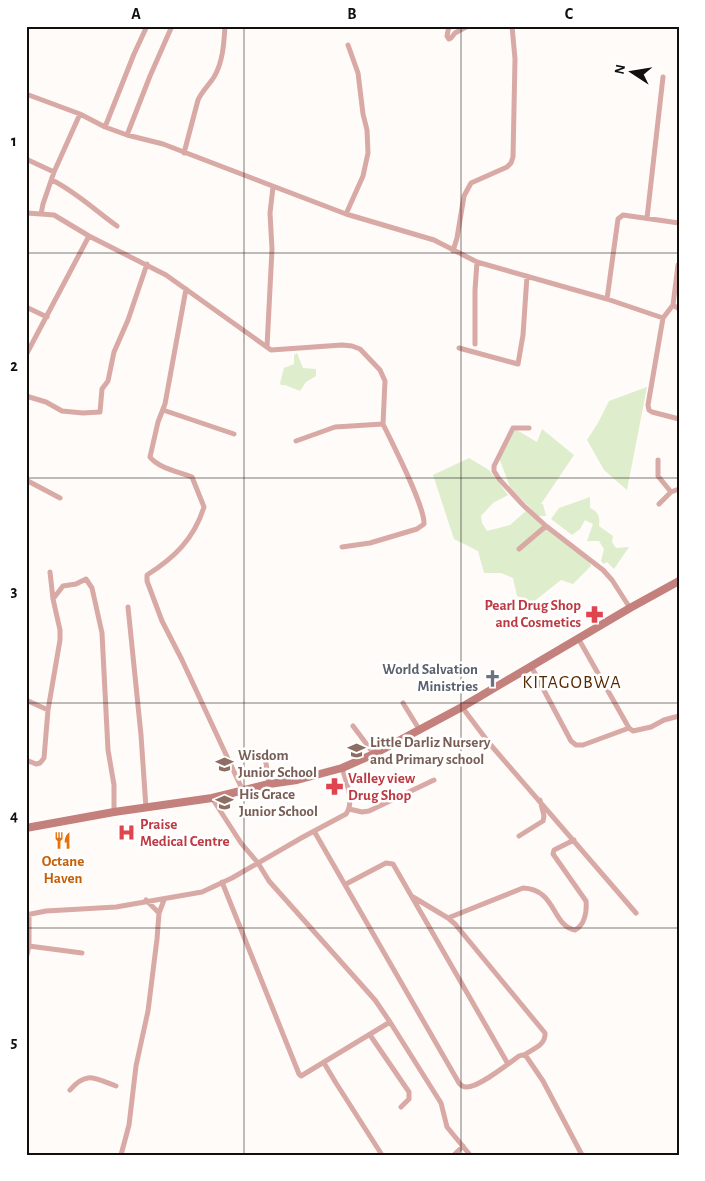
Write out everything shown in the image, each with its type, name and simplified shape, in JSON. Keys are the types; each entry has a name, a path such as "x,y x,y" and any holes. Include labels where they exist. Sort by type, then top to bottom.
{"street":[{"path":"105,127 147,26"},
{"path":"128,135 150,76 172,26"},
{"path":"184,153 200,94 209,85 220,64 225,26"},
{"path":"449,26 446,36 449,39 455,33 468,26"},
{"path":"453,251 464,196 471,183 507,166 513,157 515,58 512,26"},
{"path":"346,214 363,176 368,153 367,130 358,73 348,45"},
{"path":"646,218 663,77"},
{"path":"26,94 80,114 105,127 163,144 346,214 434,240 477,262 607,299 663,318"},
{"path":"41,214 42,204 54,172 80,114"},
{"path":"26,158 54,172"},
{"path":"52,180 81,198 117,226"},
{"path":"267,347 272,249 270,213 273,187"},
{"path":"26,213 54,215 89,236 147,264 166,275 267,347 274,350 306,346 352,346 360,349 380,370 385,381 383,424 410,481 424,517 424,524 418,528 370,543 342,547"},
{"path":"607,299 618,219 623,215 679,223"},
{"path":"26,356 89,236"},
{"path":"475,344 474,290 477,262"},
{"path":"26,396 46,402 62,411 100,412 102,389 108,381 114,352 128,320 147,264"},
{"path":"678,265 673,305 663,318 648,405 649,410 652,412 679,419"},
{"path":"460,348 518,364 523,335 528,276"},
{"path":"186,289 173,366 150,457 154,462 192,477 204,508 200,520 189,539 161,567 147,575 147,581 162,621 243,792"},
{"path":"673,305 679,309"},
{"path":"26,307 47,316"},
{"path":"163,410 234,434"},
{"path":"296,441 335,427 383,424"},
{"path":"529,428 512,428 496,462 494,471 524,506 546,526 603,570 612,580 630,608"},
{"path":"658,460 658,476 671,492"},
{"path":"26,480 60,498"},
{"path":"659,504 671,492 679,489"},
{"path":"520,549 546,526"},
{"path":"26,760 36,764 40,763 44,758 48,710 60,640 50,572"},
{"path":"53,599 63,586 86,579 92,588 102,633 108,750 114,785 114,812"},
{"path":"26,828 114,812 212,798 243,792 269,784 297,780 342,768 374,754 462,707 679,581"},
{"path":"128,608 141,735 146,808"},
{"path":"578,638 632,731 651,727 664,720 679,716"},
{"path":"531,666 574,744 583,745 629,728"},
{"path":"26,700 48,710"},
{"path":"403,703 419,729"},
{"path":"462,707 489,743 636,912"},
{"path":"353,726 374,754"},
{"path":"264,756 269,784"},
{"path":"26,959 29,946 28,915 60,910 116,907 146,900 164,900 202,892 346,814 349,809 350,798 342,768"},
{"path":"349,809 362,812 369,810 434,780"},
{"path":"212,798 241,843 258,863 274,887 375,1000 442,1102 447,1126 470,1155"},
{"path":"519,836 543,821 544,816 540,807 540,800"},
{"path":"314,831 459,1083 467,1087 478,1083 544,1042 545,1033 460,930 448,918 413,897"},
{"path":"448,918 524,888 531,888 543,894 568,927 575,930 579,928 585,916 586,901 553,854 554,850 574,840"},
{"path":"346,884 386,863 391,862 396,867 508,1064"},
{"path":"222,882 299,1074 302,1076 306,1075 390,1022"},
{"path":"146,900 159,914"},
{"path":"121,1155 129,1125 136,1066 148,1011 159,914 164,900"},
{"path":"29,946 82,953"},
{"path":"370,1036 409,1092 409,1099 401,1107"},
{"path":"524,1055 528,1057 543,1081 582,1155"},
{"path":"324,1063 382,1155"},
{"path":"70,1090 79,1080 88,1078 116,1086"},
{"path":"454,1155 463,1146"}],"green space":[{"path":"297,353 303,368 316,369 316,376 306,382 300,391 280,383 284,368 294,364 294,355"},
{"path":"647,387 627,490 604,470 587,440 609,401"},
{"path":"515,429 537,442 542,429 574,455 541,504 543,504 546,516 538,516 510,487 499,458"},
{"path":"469,458 489,470 508,495 493,503 481,516 482,523 487,531 510,525 527,510 588,559 591,566 573,584 561,580 532,603 517,596 513,578 501,573 484,573 478,551 454,539 433,475"},
{"path":"590,497 590,508 598,515 599,526 613,536 612,542 616,548 629,547 614,569 607,562 604,564 601,561 604,549 599,541 587,541 593,524 585,520 580,529 572,535 551,519 559,508"}],"place":[{"name":"Pearl Drug Shop and Cosmetics","path":"595,614"},
{"name":"World Salvation Ministries","path":"492,678"},
{"name":"Little Darliz Nursery and Primary school","path":"356,751"},
{"name":"Wisdom Junior School","path":"224,764"},
{"name":"Valley view Drug Shop","path":"334,787"},
{"name":"His Grace Junior School","path":"225,803"},
{"name":"Praise Medical Centre","path":"126,833"},
{"name":"Octane Haven","path":"63,840"}],"district":[{"name":"KITAGOBWA","path":"572,683"}]}
